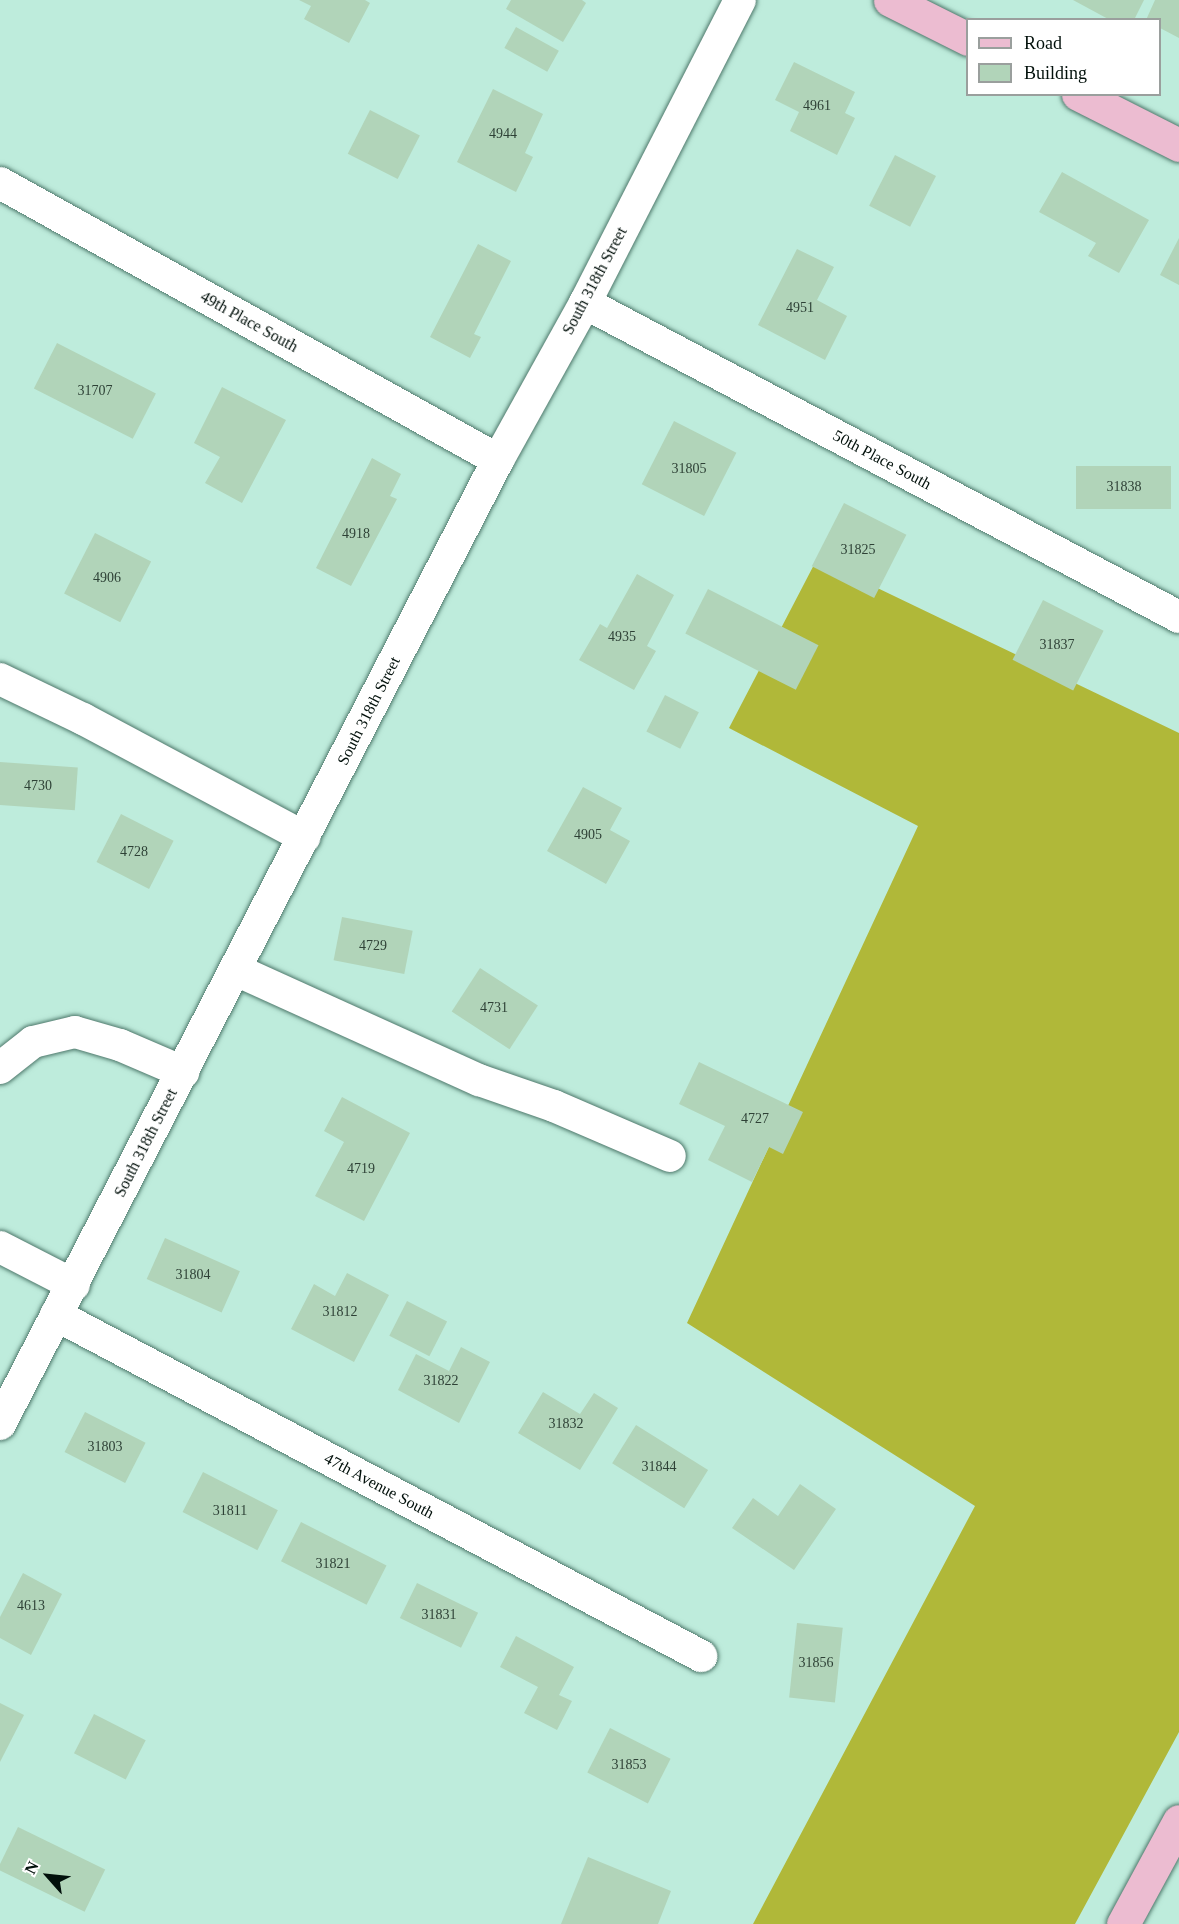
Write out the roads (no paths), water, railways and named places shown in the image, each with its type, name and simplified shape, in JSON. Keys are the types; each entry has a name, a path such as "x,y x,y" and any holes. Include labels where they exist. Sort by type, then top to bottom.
{"main road":[{"path":"890,0 966,38"},
{"path":"1082,96 1179,145"},
{"path":"1124,1924 1179,1821"}],"street":[{"name":"South 318th Street","path":"0,1424 74,1285 498,460 585,303 740,0"},
{"name":"49th Place South","path":"0,183 498,460"},
{"name":"50th Place South","path":"585,303 1179,617"},
{"path":"0,679 83,719 304,837"},
{"path":"236,970 479,1080 554,1106 670,1156"},
{"path":"0,1068 33,1042 75,1032 120,1045 183,1072"},
{"path":"0,1247 74,1285"},
{"name":"47th Avenue South","path":"56,1315 701,1656"}]}
